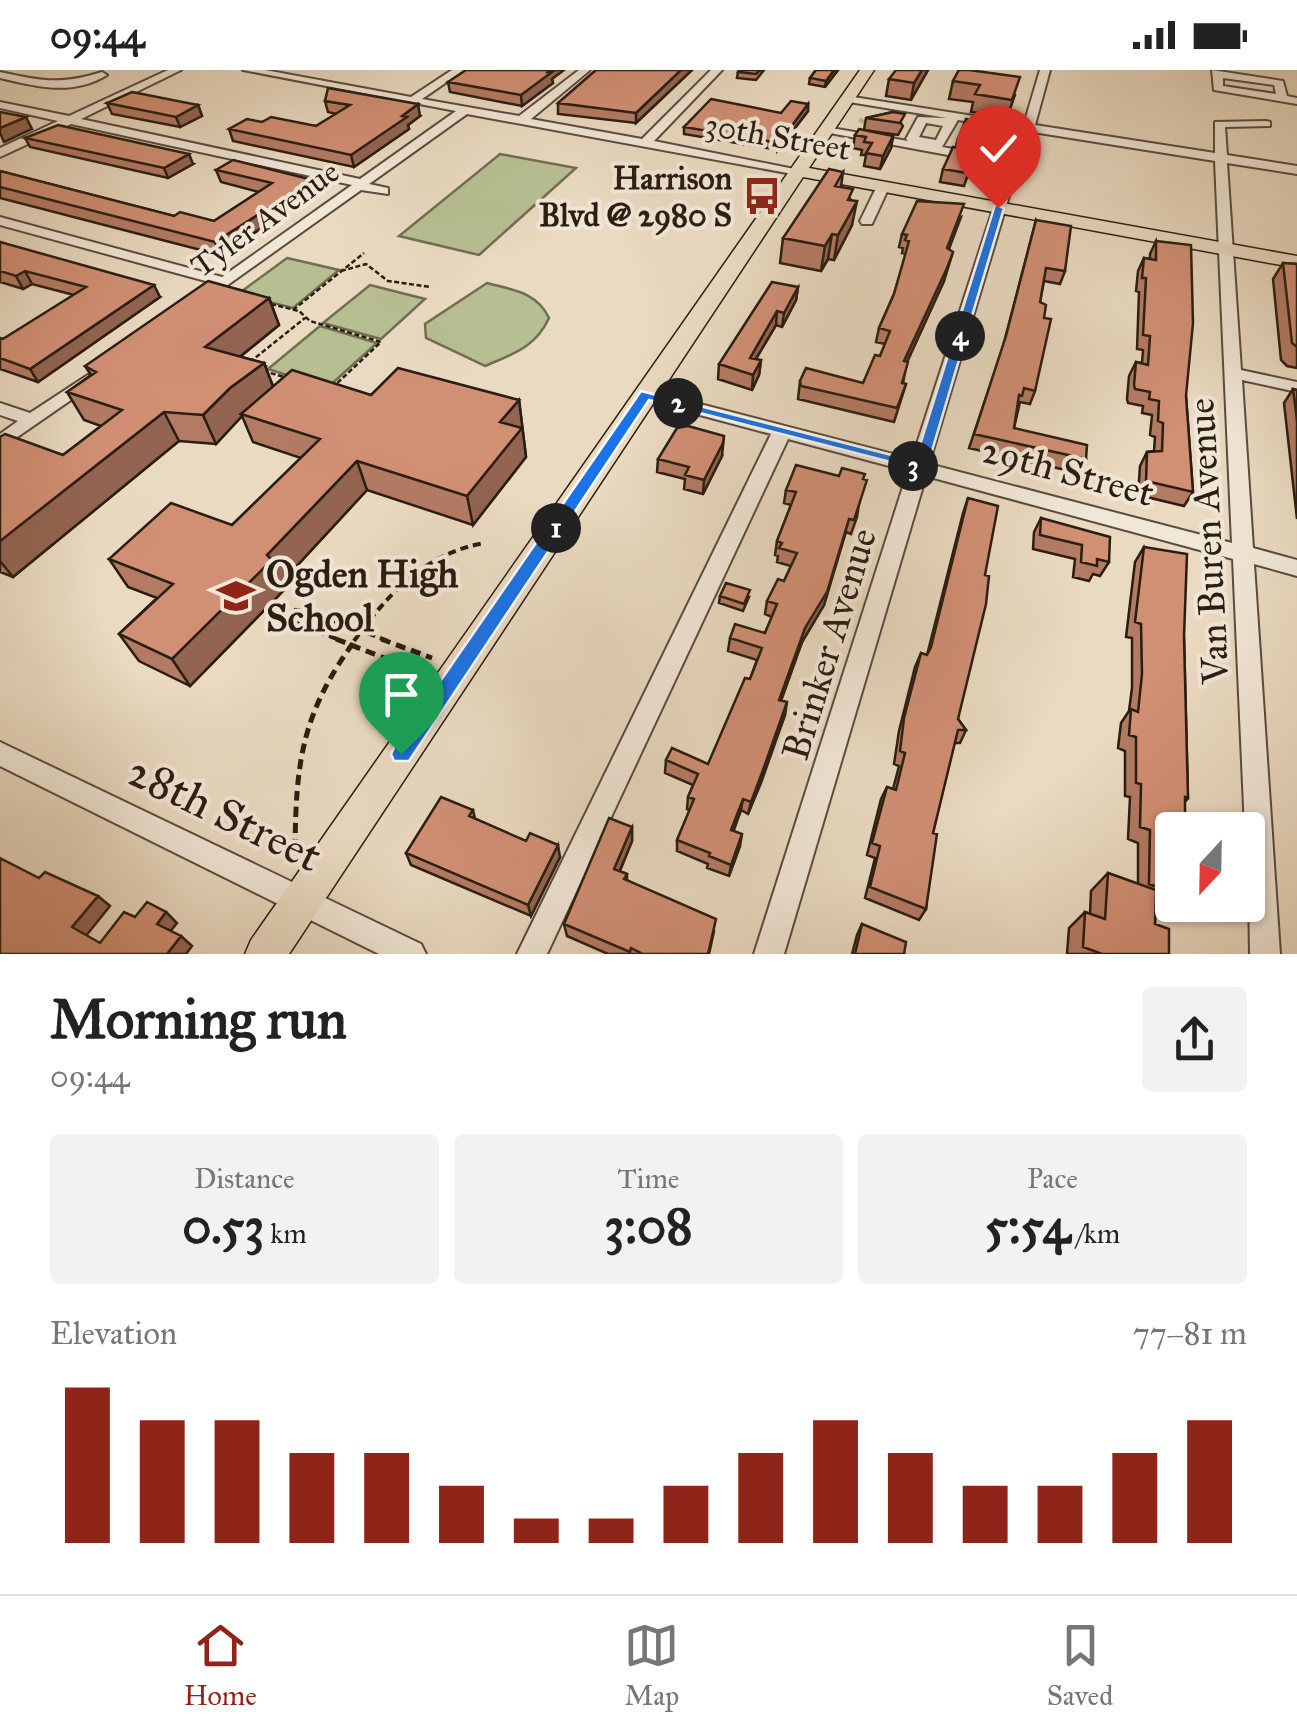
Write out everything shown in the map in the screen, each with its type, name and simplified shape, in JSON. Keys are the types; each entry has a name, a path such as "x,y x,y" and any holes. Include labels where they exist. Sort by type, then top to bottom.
{"main road":[{"path":"265,954 867,70"},
{"name":"30th Street","path":"798,171 1297,262"}],"street":[{"path":"84,70 107,72"},
{"path":"0,152 176,70"},
{"name":"30th Street","path":"248,70 798,171"},
{"path":"299,80 316,70"},
{"path":"412,100 459,70"},
{"path":"522,120 585,70"},
{"path":"645,142 716,70"},
{"name":"Brinker Avenue","path":"769,954 998,208 1026,127 1041,101 1045,70"},
{"path":"0,76 70,88 107,72"},
{"path":"1282,100 1279,82 1217,72 1218,88 1282,100 1297,102"},
{"path":"0,105 383,191"},
{"path":"835,116 895,106 952,120 1026,127 1297,170"},
{"name":"Tyler Avenue","path":"193,305 464,110"},
{"path":"835,116 1012,168"},
{"name":"Van Buren Avenue","path":"1265,954 1219,124 1266,124"},
{"path":"934,160 1012,168"},
{"path":"867,220 884,186"},
{"path":"0,221 226,282"},
{"path":"1234,373 1297,387"},
{"path":"0,443 97,374"},
{"name":"29th Street","path":"646,394 1297,568"},
{"path":"0,409 32,420"},
{"path":"532,954 782,431"},
{"name":"28th Street","path":"0,753 411,954"}],"path":[{"path":"293,310 364,253"},
{"path":"341,271 366,264 388,280 430,287"},
{"path":"261,301 382,342 330,390 345,396"},
{"path":"242,369 305,318"},
{"path":"240,356 267,365 263,371 296,380"},
{"path":"295,848 301,746 317,698 350,644 422,568 455,548 485,543"},
{"path":"422,673 300,624 268,606 310,612 432,658"}],"green space":[{"path":"500,154 576,168 479,255 399,236"},
{"path":"287,258 339,270 293,308 238,294"},
{"path":"487,283 531,297 549,318 530,343 485,366 426,338 425,324"},
{"path":"370,285 425,299 381,339 323,323"},
{"path":"320,326 377,343 327,388 268,369"}],"building":[{"path":"466,70 552,72 521,95 448,82"},
{"path":"596,70 681,70 636,113 558,103"},
{"path":"816,70 834,70 826,81 810,78"},
{"path":"896,70 922,70 914,83 889,79"},
{"path":"959,70 1020,77 1012,100 975,94 980,85 953,81"},
{"path":"328,88 418,104 402,116 407,117 351,155 229,129 247,119 262,122 271,117 316,126 350,105 325,101"},
{"path":"132,92 198,105 176,117 107,103"},
{"path":"711,99 781,113 791,101 808,104 779,143 684,127"},
{"path":"0,112 26,117 0,128"},
{"path":"893,112 905,114 900,123 866,118"},
{"path":"966,119 1004,124 995,146 958,139"},
{"path":"58,125 189,154 164,168 25,138"},
{"path":"859,129 893,136 883,156 866,153 872,143 855,135"},
{"path":"953,147 976,151 967,173 943,169"},
{"path":"233,160 313,180 215,242 0,187 0,171 174,216 180,212 214,221 272,183 216,170"},
{"path":"829,169 843,172 835,186 853,189 848,200 857,201 838,235 832,234 825,246 783,238"},
{"path":"917,201 964,204 947,248 953,252 947,268 904,361 908,362 902,383 906,384 897,408 801,386 806,368 863,383 875,355 880,356 890,331 879,328 894,294 909,241 902,234"},
{"path":"1036,220 1071,226 1065,271 1046,268 1040,302 1046,305 1044,318 1051,319 1035,391 1024,388 1022,396 1019,395 1014,428 1087,445 1086,459 974,434 1006,336"},
{"path":"1156,241 1191,245 1193,323 1186,396 1193,492 1146,481 1147,452 1162,451 1163,423 1158,421 1159,401 1149,399 1150,392 1135,389 1134,385 1136,362 1148,365 1150,336 1143,335 1146,278 1142,278 1144,258 1156,260"},
{"path":"0,242 154,285 30,369 0,358 0,338 86,287 25,271 16,276 0,271"},
{"path":"1283,263 1297,264 1297,347 1292,343"},
{"path":"208,281 269,298 205,347 264,363 230,388 203,415 164,412 0,541 0,437 5,434 63,455 122,410 67,392 96,372 85,366"},
{"path":"772,282 798,287 784,313 777,311 750,358 761,360 753,375 719,364"},
{"path":"398,368 519,400 500,422 522,428 467,496 357,461 267,555 272,560 172,659 119,634 173,584 109,559 171,503 232,525 320,439 241,414 292,370 371,395"},
{"path":"688,426 724,436 704,480 685,475 689,467 658,459 677,428"},
{"path":"796,465 839,476 842,468 865,474 863,479 867,480 854,520 849,519 827,592 805,628 779,700 787,702 751,802 743,799 731,830 742,834 731,865 677,840 694,799 688,797 698,774 666,760 672,748 708,764 745,678 750,679 762,648 730,638 735,624 765,633 777,604 767,601 778,579 784,581 797,553 779,548 782,543 777,541 796,492 786,490"},
{"path":"968,498 998,506 985,575 989,576 986,604 958,719 966,730 958,730 933,833 937,834 926,909 870,887 880,846 872,843 887,787 896,790 905,753 900,751 904,718 921,653 927,655 931,647"},
{"path":"1041,518 1110,537 1109,562 1097,559 1097,566 1081,562 1082,545 1040,535"},
{"path":"1144,547 1187,554 1184,637 1188,798 1185,797 1185,812 1155,812 1155,886 1149,884 1150,830 1140,827 1136,737 1129,735 1131,709 1138,712 1142,674 1141,624 1135,622"},
{"path":"726,583 750,590 744,604 720,596"},
{"path":"441,797 473,810 469,816 526,841 530,833 558,845 528,905 406,853"},
{"path":"609,818 632,827 614,869 627,874 624,879 716,919 708,954 643,954 631,948 630,952 564,924"},
{"path":"0,858 39,878 45,872 98,896 72,927 100,943 124,912 135,917 147,902 166,912 157,924 181,936 167,954 0,954"},
{"path":"1108,873 1155,890 1155,924 1169,929 1169,954 1102,954 1083,947 1085,912 1105,919"},
{"path":"862,924 906,942 904,954 855,954"}],"tunnel":[{"path":"863,124 865,120"}],"place":[{"name":"Harrison Blvd @ 2980 S","path":"762,196"},
{"name":"Ogden High School","path":"236,596"}],"route":[{"path":"401,754 646,394 920,468 998,208"}]}
